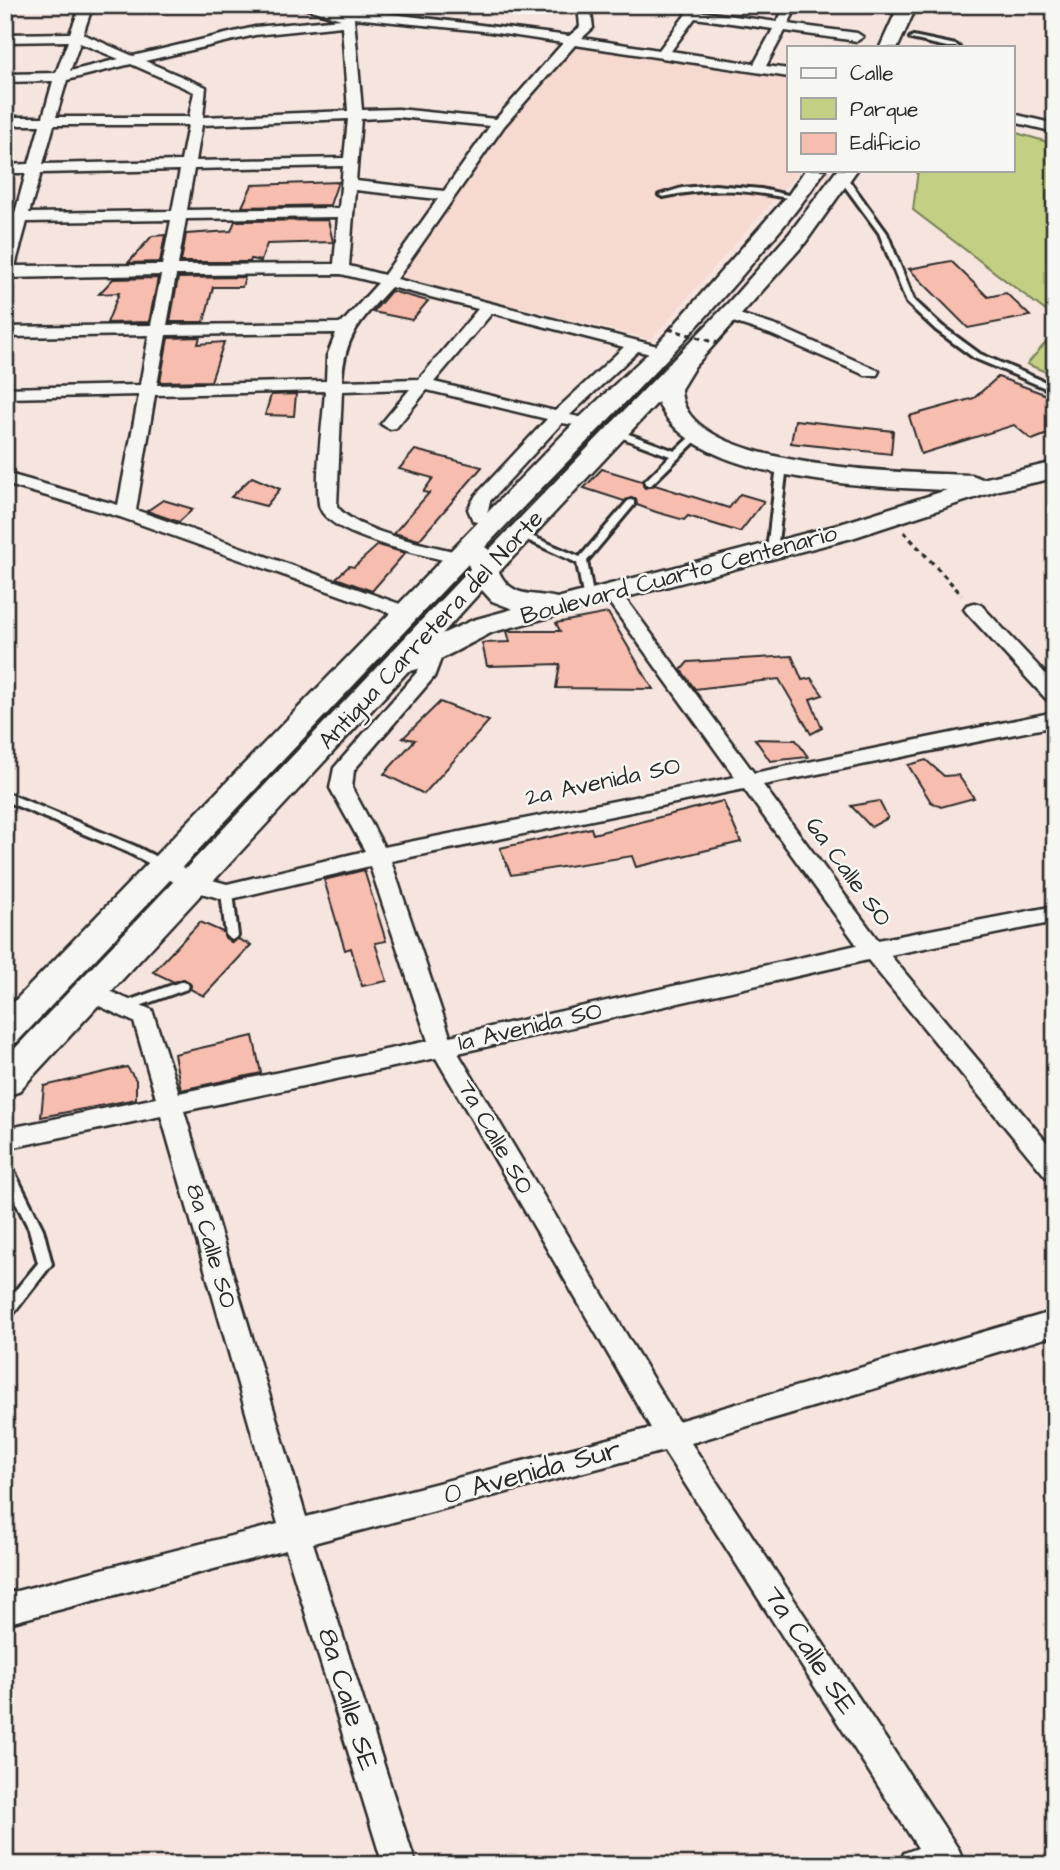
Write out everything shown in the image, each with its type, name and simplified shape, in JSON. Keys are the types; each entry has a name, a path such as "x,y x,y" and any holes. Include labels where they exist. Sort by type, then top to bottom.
{"main road":[{"path":"911,43 927,5"},
{"path":"888,46 907,8"},
{"name":"Antigua Carretera del Norte","path":"14,1024 180,875 377,688 473,557 493,521 666,341 797,198 814,172"},
{"name":"Antigua Carretera del Norte","path":"5,1082 90,992 180,875 407,613 473,557 519,534 687,360 787,248 844,174"},
{"name":"Boulevard Cuarto Centenario","path":"687,360 669,389 670,402 678,417 695,436 709,445 782,465 838,475 992,484"},
{"name":"Boulevard Cuarto Centenario","path":"377,688 435,648 483,626 843,532 992,484 1055,470"},
{"path":"838,475 867,485 879,495 877,507 843,532"},
{"path":"473,557 491,588 510,600 535,606 590,599"},
{"path":"5,1065 14,1024"}],"street":[{"path":"87,5 78,37 61,77 51,120 5,272 168,268 341,269 635,345 666,341"},
{"path":"300,5 346,18"},
{"path":"473,557 356,529 337,519 328,506 336,385 335,356 346,328 387,282 499,123 572,40 587,28 584,5"},
{"path":"758,68 792,5"},
{"path":"864,5 907,8"},
{"path":"663,53 690,10 857,37"},
{"path":"5,78 61,77 132,58 255,31 382,11 483,22 572,40 787,73"},
{"path":"341,269 355,114 346,18"},
{"path":"5,38 78,37 201,90 126,513"},
{"path":"5,121 197,121 398,113 499,123"},
{"path":"1014,118 1055,128"},
{"path":"5,169 351,162"},
{"path":"349,185 448,196"},
{"path":"5,218 346,212"},
{"path":"390,424 488,307"},
{"path":"727,315 776,331 871,371"},
{"path":"5,332 346,328"},
{"path":"493,521 479,517 477,509 482,499 558,417 635,345"},
{"path":"5,393 424,384 587,424"},
{"path":"5,478 126,513 407,613"},
{"name":"6a Calle SO","path":"590,599 747,779 873,950 1055,1170"},
{"path":"974,609 1055,696"},
{"name":"7a Calle SO","path":"435,648 427,673 344,768 340,778 341,788 378,856 442,1047 671,1436"},
{"name":"2a Avenida SO","path":"180,875 227,892 378,856 747,779 1055,719"},
{"name":"1a Avenida SO","path":"5,1139 442,1047 873,950 1055,914"},
{"name":"8a Calle SO","path":"90,992 144,1016 296,1534"},
{"name":"0 Avenida Sur","path":"5,1609 671,1436 1055,1323"},
{"name":"7a Calle SE","path":"671,1436 937,1864"},
{"name":"8a Calle SE","path":"296,1534 400,1865"}],"lane":[{"path":"911,43 945,46"},
{"path":"844,174 883,233 911,301 939,328 977,356 1055,390"},
{"path":"663,195 711,185 734,186 797,198"},
{"path":"615,432 676,455"},
{"path":"649,483 695,436"},
{"path":"772,551 782,465"},
{"path":"582,561 631,503"},
{"path":"519,534 582,561"},
{"path":"582,561 590,599"},
{"path":"5,796 131,849 180,875"},
{"path":"227,892 232,936"},
{"path":"124,1007 183,986"},
{"path":"5,1167 36,1229 45,1264 5,1314"}],"path":[{"path":"666,341 717,344"},
{"path":"891,518 974,609"}],"shaded area":[{"path":"576,44 787,76 787,172 798,172 651,339 401,278 511,120"}],"green space":[{"path":"1014,132 1055,144 1055,318 913,210 918,172 1014,172"},
{"path":"1055,332 1055,376 1027,364"}],"building":[{"path":"338,182 330,205 242,207 252,185"},
{"path":"328,220 333,242 267,244 261,261 251,259 250,262 181,262 186,234 231,231 235,221"},
{"path":"165,235 160,262 128,263 152,236"},
{"path":"951,261 988,297 1006,293 1030,316 968,328 909,269"},
{"path":"245,277 242,287 213,287 204,322 170,322 178,278"},
{"path":"158,278 149,322 107,323 119,293 99,294 113,279"},
{"path":"391,291 428,301 412,320 373,312"},
{"path":"200,337 198,344 224,342 211,381 160,382 168,338"},
{"path":"998,377 1055,398 1055,431 1032,440 1014,425 921,454 909,416 974,398"},
{"path":"296,394 294,416 265,415 271,395"},
{"path":"795,420 893,431 891,454 791,443"},
{"path":"415,450 482,467 419,540 394,533 429,493 423,492 433,478 399,469"},
{"path":"602,469 642,481 645,488 655,485 729,508 740,494 764,501 740,532 688,516 684,520 637,505 636,499 624,501 584,488"},
{"path":"252,477 280,489 266,506 231,497"},
{"path":"163,500 193,509 179,522 147,511"},
{"path":"378,545 405,553 372,591 336,578 349,566 354,567"},
{"path":"608,613 653,689 556,688 560,664 487,666 482,643 510,642 507,631 560,631 556,623"},
{"path":"792,656 802,680 811,678 823,695 810,699 822,728 811,734 779,679 695,689 681,670 688,662"},
{"path":"440,702 489,721 424,794 384,774 415,740 403,738"},
{"path":"755,739 796,740 808,757 770,761"},
{"path":"926,760 944,776 958,775 974,798 941,807 931,802 908,765"},
{"path":"723,801 741,842 636,867 632,856 511,875 500,848 591,828 593,834"},
{"path":"879,801 888,818 871,827 851,806"},
{"path":"364,870 386,941 375,943 387,981 362,986 351,948 345,950 324,880"},
{"path":"200,922 223,932 231,942 238,939 251,945 204,996 190,989 191,985 184,979 174,982 153,972"},
{"path":"253,1036 261,1073 181,1090 174,1054"},
{"path":"127,1067 136,1080 136,1099 41,1117 44,1086"}]}
